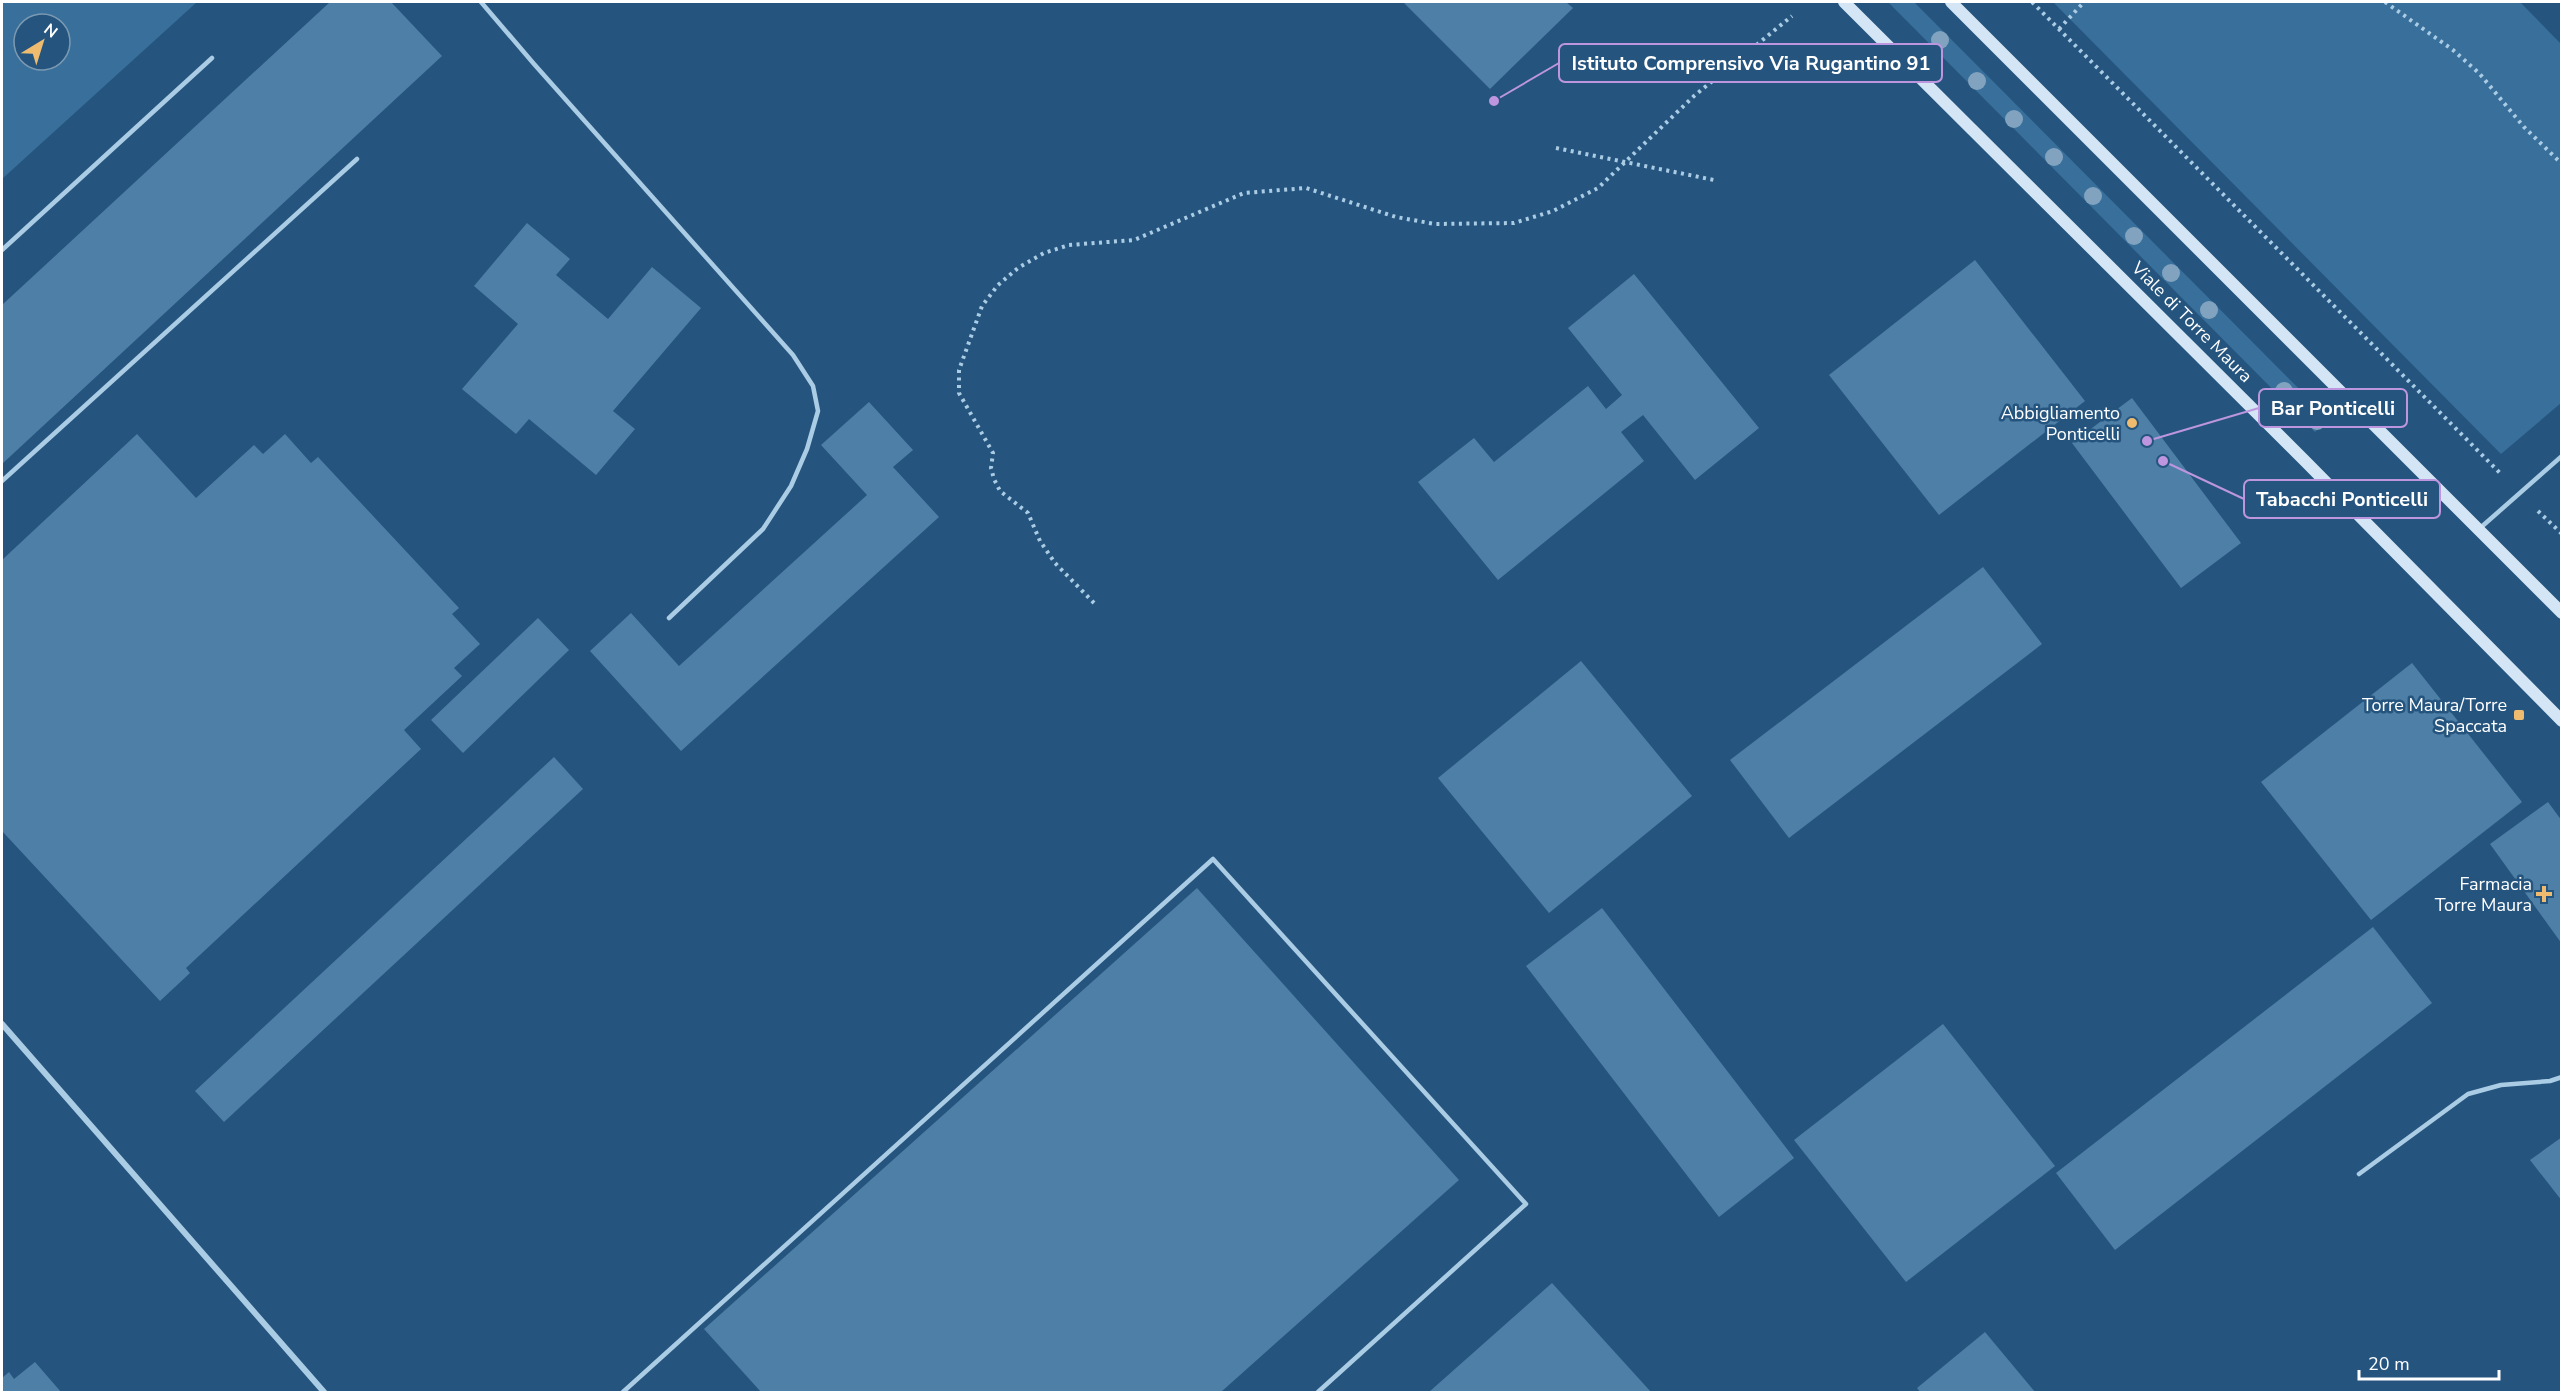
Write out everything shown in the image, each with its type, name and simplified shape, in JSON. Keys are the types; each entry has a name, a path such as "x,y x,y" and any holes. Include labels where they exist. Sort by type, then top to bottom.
{"street":[{"name":"Viale di Torre Maura","path":"1844,2 2281,436 2562,721"},
{"path":"1951,2 2562,613"},
{"path":"2,1024 324,1392"}],"lane":[{"path":"481,2 793,355 813,386 818,411 807,449 791,486 763,529 669,618"},
{"path":"2,250 212,58"},
{"path":"2,482 357,159"},
{"path":"2479,529 2562,456"},
{"path":"623,1392 1213,859 1526,1204 1318,1392"},
{"path":"2359,1174 2468,1094 2501,1085 2550,1081 2562,1077"}],"path":[{"path":"2032,2 2493,465"},
{"path":"2059,29 2084,2"},
{"path":"2385,2 2453,50 2479,73 2524,127 2562,164"},
{"path":"1094,603 1055,562 1040,540 1028,513 1000,491 991,468 993,453 959,393 959,370 982,306 998,285 1018,268 1044,253 1069,245 1134,240 1244,193 1306,188 1396,217 1436,224 1514,223 1553,211 1598,188 1694,96 1792,16"},
{"path":"1556,148 1714,180"},
{"path":"2544,516 2562,534"}],"shaded area":[{"path":"2,2 197,2 2,179"},
{"path":"1888,2 1914,2 2329,419 2315,432"},
{"path":"2053,2 2520,2 2561,44 2561,403 2501,454"}],"building":[{"path":"330,2 391,2 442,56 2,464 2,305"},
{"path":"1403,2 1566,2 1573,8 1490,89"},
{"path":"527,223 570,259 556,275 608,319 652,267 701,308 613,411 635,429 596,475 529,419 516,434 462,389 518,324 474,286"},
{"path":"1975,260 2085,401 1939,515 1829,375"},
{"path":"1634,274 1759,428 1695,480 1643,415 1621,432 1644,461 1498,580 1418,482 1474,438 1494,462 1588,386 1606,409 1622,395 1568,328"},
{"path":"2132,398 2241,543 2181,588 2072,443"},
{"path":"869,402 913,450 893,467 939,517 681,751 590,651 631,613 679,666 867,495 821,445"},
{"path":"137,434 196,498 254,445 263,454 285,434 311,463 318,457 459,608 452,614 480,644 454,668 462,676 404,730 421,749 186,968 190,973 160,1001 2,831 2,560"},
{"path":"1983,567 2042,644 1789,838 1730,760"},
{"path":"538,618 569,650 463,753 431,720"},
{"path":"1581,661 1692,796 1549,913 1438,778"},
{"path":"2412,663 2522,802 2371,920 2261,782"},
{"path":"554,757 583,789 224,1122 195,1091"},
{"name":"Farmacia Torre Maura","path":"2548,802 2562,821 2562,944 2490,844"},
{"path":"1197,888 1459,1180 1221,1392 761,1392 704,1329"},
{"path":"1602,908 1794,1158 1719,1217 1526,966"},
{"path":"2373,927 2432,1003 2115,1250 2056,1173"},
{"path":"1943,1024 2055,1166 1906,1282 1794,1140"},
{"path":"2562,1137 2562,1201 2530,1160"},
{"path":"1552,1283 1651,1392 1429,1392"},
{"path":"1985,1332 2035,1392 1920,1392 1917,1388"},
{"path":"35,1362 61,1392 2,1392 2,1378 9,1372 14,1379"}],"place":[{"name":"Istituto Comprensivo Via Rugantino 91","path":"1494,101"},
{"name":"Abbigliamento Ponticelli","path":"2132,423"},
{"name":"Bar Ponticelli","path":"2147,441"},
{"name":"Tabacchi Ponticelli","path":"2163,461"},
{"name":"Torre Maura/Torre Spaccata","path":"2519,715"},
{"name":"Farmacia Torre Maura","path":"2544,894"}]}
